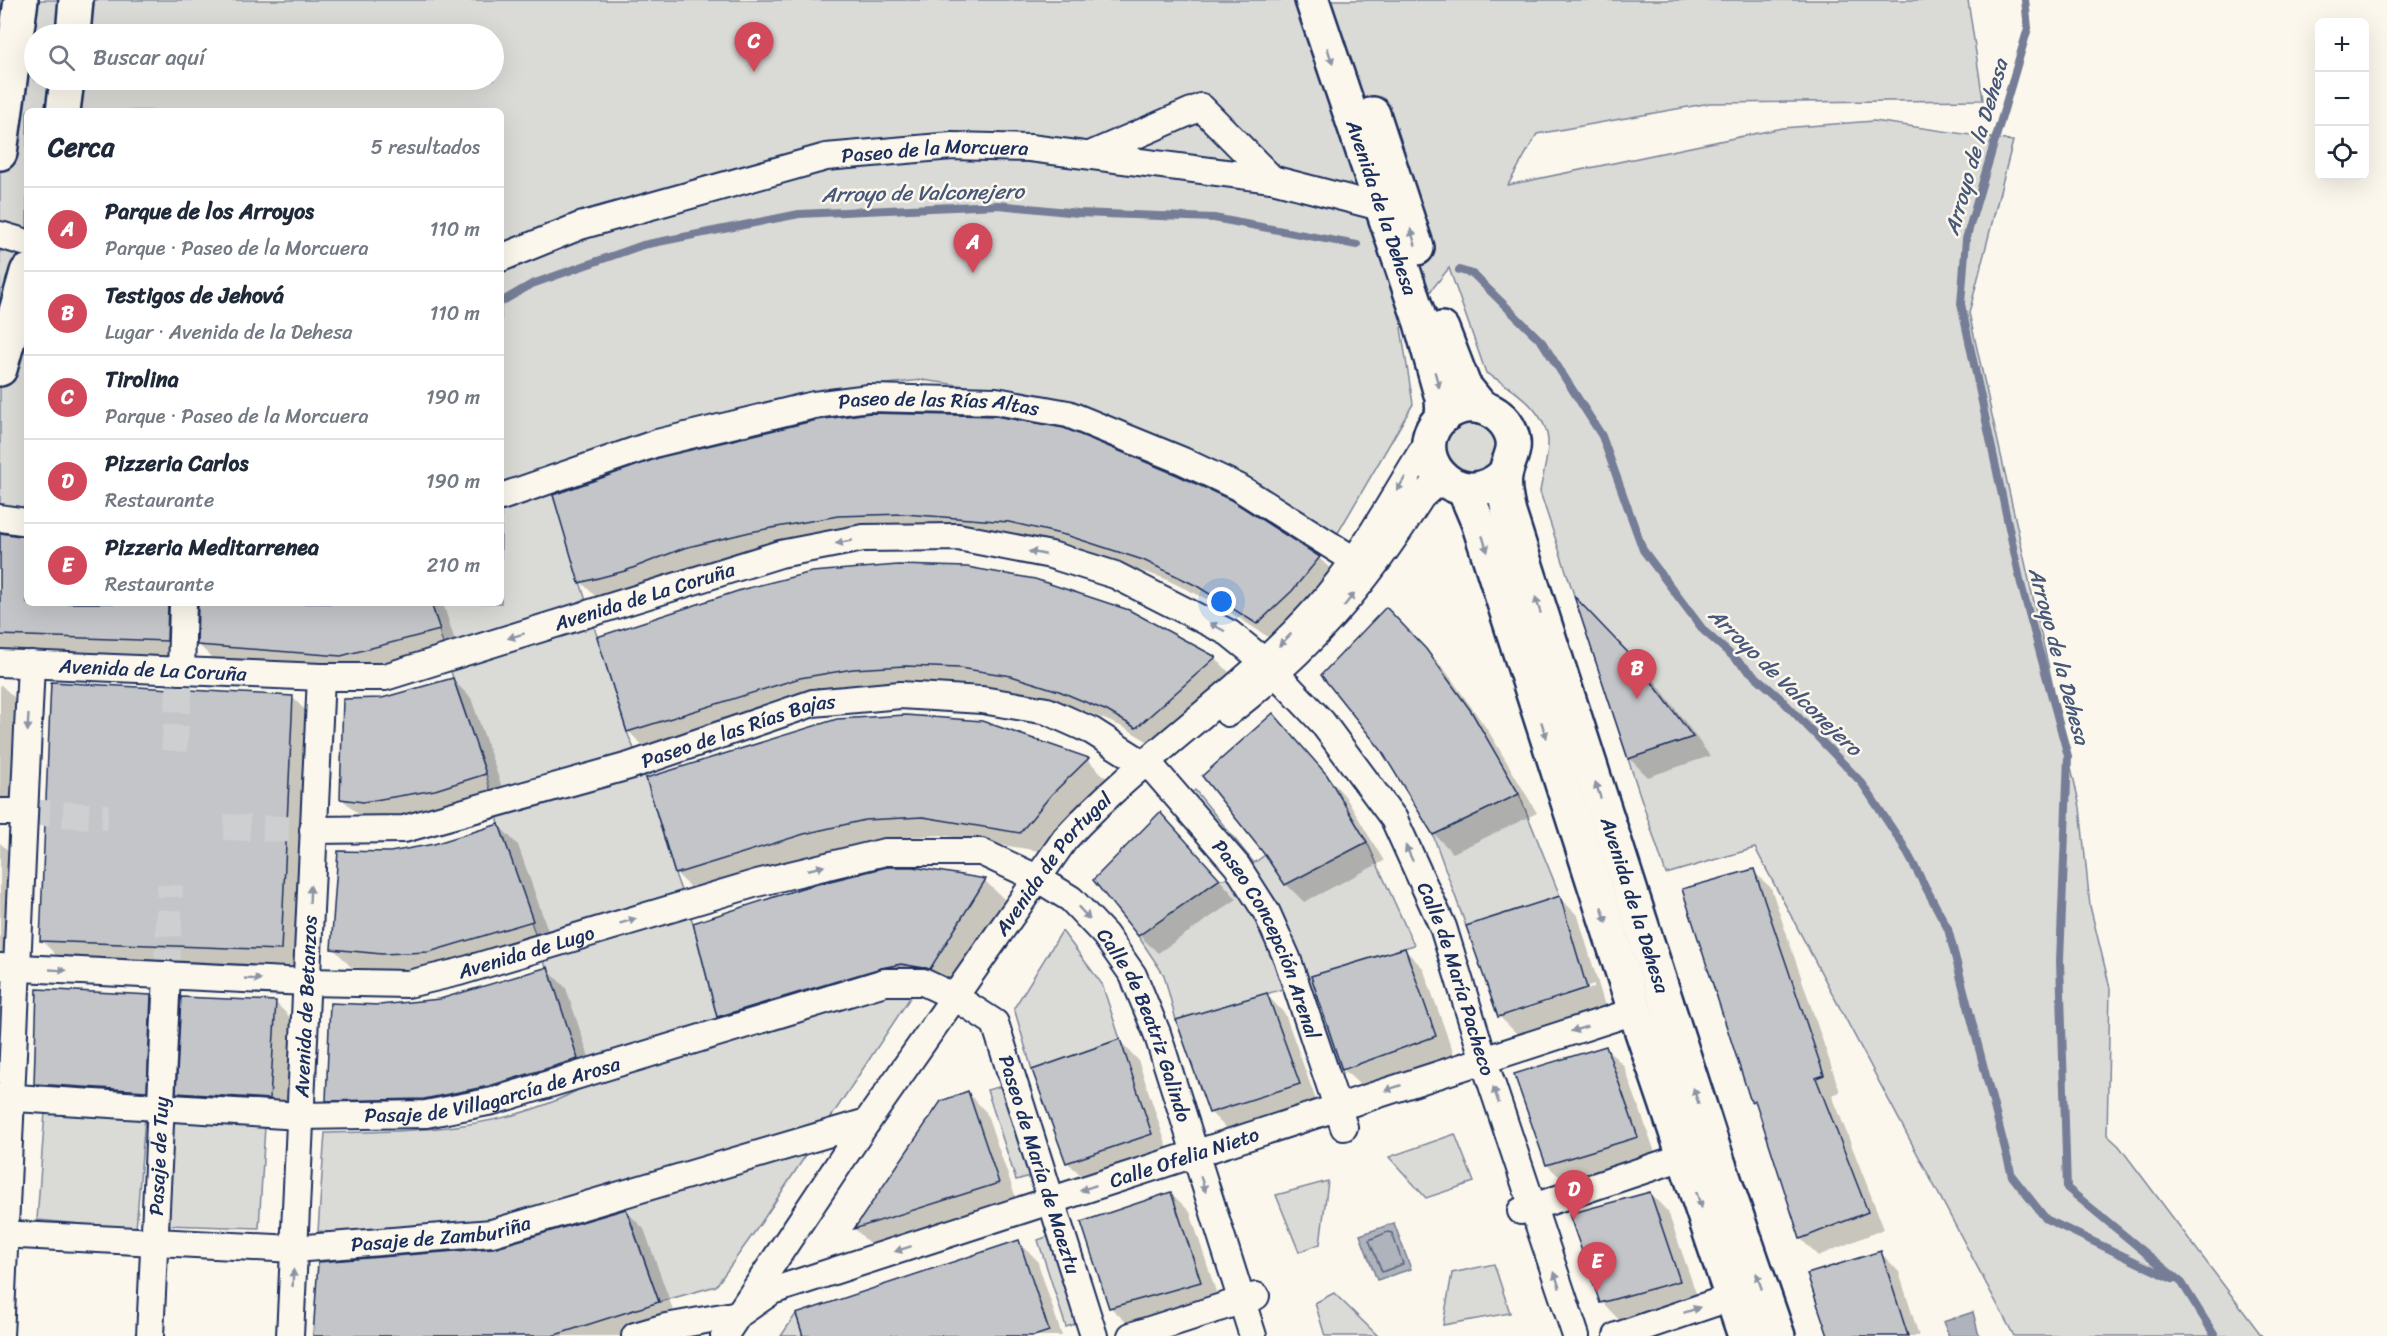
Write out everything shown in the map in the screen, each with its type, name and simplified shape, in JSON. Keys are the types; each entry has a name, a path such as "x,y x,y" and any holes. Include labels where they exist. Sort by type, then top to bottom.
{"main road":[{"path":"0,153 21,0"},
{"path":"74,24 76,0"},
{"name":"Avenida de la Dehesa","path":"1312,0 1421,323 1442,398 1431,460 1455,485 1478,522 1635,1011 1778,1336"},
{"name":"Avenida de la Dehesa","path":"1335,0 1438,318 1464,386 1480,407 1494,412 1504,422 1511,434 1513,454 1505,474 1504,495 1699,1152 1732,1297 1745,1336"},
{"path":"63,108 66,90"},
{"path":"0,369 24,283"},
{"path":"1437,426 1460,407 1480,407"},
{"path":"1455,485 1486,488 1505,474"}],"street":[{"path":"1089,155 1201,107 1272,179"},
{"name":"Paseo de la Morcuera","path":"504,257 580,226 826,157 952,146 1030,148 1272,179 1380,207"},
{"path":"0,235 24,242"},
{"name":"Paseo de las Rías Altas","path":"504,496 657,443 814,405 870,398 996,401 1068,414 1183,461 1239,487 1354,560"},
{"name":"Avenida de Portugal","path":"1271,668 1354,560 1437,426"},
{"name":"Avenida de Portugal","path":"772,1291 962,1001 1044,882 1065,839 1100,802 1150,766 1336,616 1369,575 1421,497 1432,487 1455,485"},
{"path":"0,518 24,522"},
{"name":"Avenida de La Coruña","path":"0,663 321,677 385,677 780,554 863,538 958,537 1051,555 1115,575 1229,633 1271,668"},
{"path":"181,671 183,606"},
{"path":"0,1336 12,812 31,664"},
{"name":"Calle de María Pacheco","path":"1271,668 1322,722 1394,819 1443,927 1527,1209 1576,1336"},
{"name":"Avenida de Betanzos","path":"290,1336 321,677"},
{"name":"Paseo de las Rías Bajas","path":"313,830 404,829 629,766 813,703 900,695 982,700 1047,711 1092,731 1150,766"},
{"name":"Paseo Concepción Arenal","path":"1150,766 1236,866 1267,913 1287,958 1341,1117"},
{"name":"Avenida de Lugo","path":"8,968 306,982 408,984 459,972 757,883 885,852 981,852 1044,882"},
{"name":"Calle de Beatriz Galindo","path":"1044,882 1071,899 1105,935 1132,975 1157,1033 1193,1153 1249,1298 1253,1336"},
{"name":"Pasaje de Tuy","path":"150,1336 167,975"},
{"name":"Pasaje de Villagarcía de Arosa","path":"6,1097 300,1116 426,1114 493,1101 885,982 923,982 962,1001"},
{"name":"Avenida de Portugal","path":"738,1331 867,1122 962,1001"},
{"name":"Paseo de María de Maeztu","path":"962,1001 995,1023 1094,1336"},
{"name":"Calle Ofelia Nieto","path":"738,1331 772,1291 1193,1153 1341,1117 1483,1058 1635,1011"},
{"name":"Pasaje de Zamburiña","path":"3,1234 294,1249 492,1233 867,1122"},
{"path":"1527,1209 1699,1152"},
{"path":"1617,1336 1732,1297"},
{"path":"1131,1336 1249,1298"},
{"path":"635,1336 666,1327 738,1331"}],"shaded area":[{"path":"0,0 1968,0 1983,100 1710,103 1537,134 1508,185 1782,128 1874,121 2013,141 1969,313 2080,807 2090,906 2110,988 2107,1135 2119,1146 2262,1336 2014,1336 1755,848 1666,874 1540,492 1548,446 1546,429 1541,418 1525,400 1486,373 1449,268 1401,328 1413,404 1335,538 1047,397 922,380 797,394 504,483 504,108 24,108 24,508 0,507"},
{"path":"1474,420 1491,427 1500,445 1489,471 1461,475 1443,453 1452,430"},
{"path":"551,489 627,732 646,778 675,874 693,923 717,1017 901,964 929,969 761,1223 716,1286 659,1302 625,1205 354,1234 318,1231 325,1133 459,1126 524,1112 555,1101 585,1086 499,824 486,774 453,678 432,606 504,606 504,504"},
{"path":"1195,790 1254,863 1265,855 1285,884 1367,842 1414,945 1311,976 1343,1073 1318,1084 1283,989 1176,1020 1164,975 1138,936 1220,879 1232,878 1174,807"},
{"path":"1519,794 1560,896 1466,926 1433,835"},
{"path":"1062,931 1102,984 1120,1039 1032,1070 1014,1008"},
{"path":"1025,1080 1055,1169 1016,1180 987,1090"},
{"path":"45,1112 145,1117 136,1229 37,1220"},
{"path":"172,1118 265,1126 259,1228 165,1225"},
{"path":"1455,1134 1474,1182 1426,1198 1389,1157"},
{"path":"1328,1181 1320,1244 1299,1252 1276,1195"},
{"path":"1072,1228 1101,1315 1066,1327 1038,1240"},
{"path":"1494,1264 1510,1313 1443,1325 1452,1273"},
{"path":"1334,1293 1378,1336 1325,1336 1315,1303"},
{"path":"796,1314 803,1336 781,1336"}],"water":[{"path":"1394,1223 1411,1269 1377,1280 1360,1235"},
{"path":"1973,1312 1979,1336 1949,1336 1943,1322"}],"building":[{"path":"870,413 995,416 1064,428 1231,500 1320,557 1292,591 1257,624 1197,586 1143,560 1069,536 1009,522 904,514 838,516 750,532 684,548 625,571 579,583 553,495 661,457 817,420"},
{"path":"0,533 24,537 24,606 168,606 167,641 0,635"},
{"path":"898,565 967,567 1035,579 1129,610 1216,657 1136,728 1107,711 1059,691 1011,676 959,668 905,666 853,669 800,678 627,732 597,637 744,589 812,572"},
{"path":"1574,596 1636,661 1693,737 1628,759"},
{"path":"198,606 432,606 440,630 341,656 197,645"},
{"path":"1386,607 1426,649 1471,711 1519,794 1433,835 1381,750 1321,675"},
{"path":"453,678 486,774 435,790 363,802 340,799 343,699 382,698"},
{"path":"51,682 293,696 281,950 40,941"},
{"path":"1273,713 1327,775 1367,842 1285,885 1265,855 1202,776"},
{"path":"906,715 982,721 1089,758 1051,795 1020,833 923,817 865,820 804,834 675,874 646,778 837,719"},
{"path":"1160,812 1220,879 1138,936 1093,880"},
{"path":"499,824 533,921 429,952 382,954 331,949 338,851 390,852 434,844"},
{"path":"887,867 913,867 986,879 930,969 901,964 881,968 717,1017 693,923 802,888"},
{"path":"1754,869 1824,1075 1816,1078 1868,1212 1800,1239 1755,1100 1751,1102 1682,889"},
{"path":"1560,896 1587,988 1498,1017 1466,926"},
{"path":"1405,948 1436,1036 1342,1070 1311,976"},
{"path":"548,967 578,1059 489,1086 424,1099 326,1101 330,1003 379,1005 440,999"},
{"path":"37,989 151,995 147,1091 34,1084"},
{"path":"1267,993 1300,1084 1209,1113 1176,1020"},
{"path":"181,997 276,1001 270,1099 176,1093"},
{"path":"1120,1039 1152,1134 1066,1163 1032,1070"},
{"path":"1606,1046 1638,1137 1546,1165 1514,1074"},
{"path":"968,1091 999,1183 854,1229 941,1101"},
{"path":"1171,1192 1201,1282 1109,1308 1081,1222"},
{"path":"1650,1192 1680,1281 1600,1303 1569,1214"},
{"path":"626,1209 659,1302 552,1336 313,1336 318,1262 493,1248"},
{"path":"1019,1240 1049,1331 1034,1336 803,1336 796,1314"},
{"path":"1881,1251 1908,1336 1828,1336 1807,1274"}],"waterway":[{"name":"Arroyo de la Dehesa","path":"2025,0 2028,28 1966,239 1961,304 2021,584 2068,756 2060,961 2067,1188 2182,1283 2215,1336"},
{"name":"Arroyo de Valconejero","path":"504,300 532,284 643,245 799,214 998,205 1078,213 1214,218 1357,245"},
{"name":"Arroyo de Valconejero","path":"1459,270 1473,274 1542,342 1602,436 1643,550 1704,631 1779,697 1862,783 1903,845 1948,929 2012,1176 2046,1219 2172,1279"}],"tunnel":[{"path":"174,751 181,671"},
{"path":"24,812 108,817"},
{"path":"224,827 313,830"},
{"path":"167,975 170,885"}],"place":[{"name":"Tirolina","path":"754,72"},
{"name":"Parque de los Arroyos","path":"973,273"},
{"name":"Testigos de Jehová","path":"1637,699"},
{"name":"Pizzeria Carlos","path":"1574,1220"},
{"name":"Pizzeria Meditarrenea","path":"1597,1292"}]}
